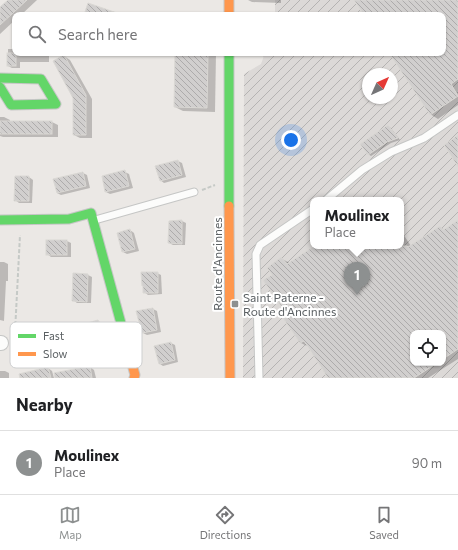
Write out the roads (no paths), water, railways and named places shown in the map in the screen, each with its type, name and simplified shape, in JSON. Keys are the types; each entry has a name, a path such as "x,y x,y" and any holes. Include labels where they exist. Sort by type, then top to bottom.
{"street":[{"path":"229,0 229,12"},
{"name":"Route d'Ancinnes","path":"229,56 230,378"},
{"path":"0,78 41,79 56,104 11,105 0,87"},
{"path":"0,220 92,216 121,322"},
{"path":"133,368 135,375 134,378"}],"lane":[{"path":"330,197 390,152 424,138 458,115"},
{"path":"92,216 194,192"},
{"path":"258,378 256,254 260,245 310,211"}],"place":[{"name":"Moulinex","path":"357,295"},
{"name":"Saint Paterne - Route d'Ancinnes","path":"235,304"}]}
